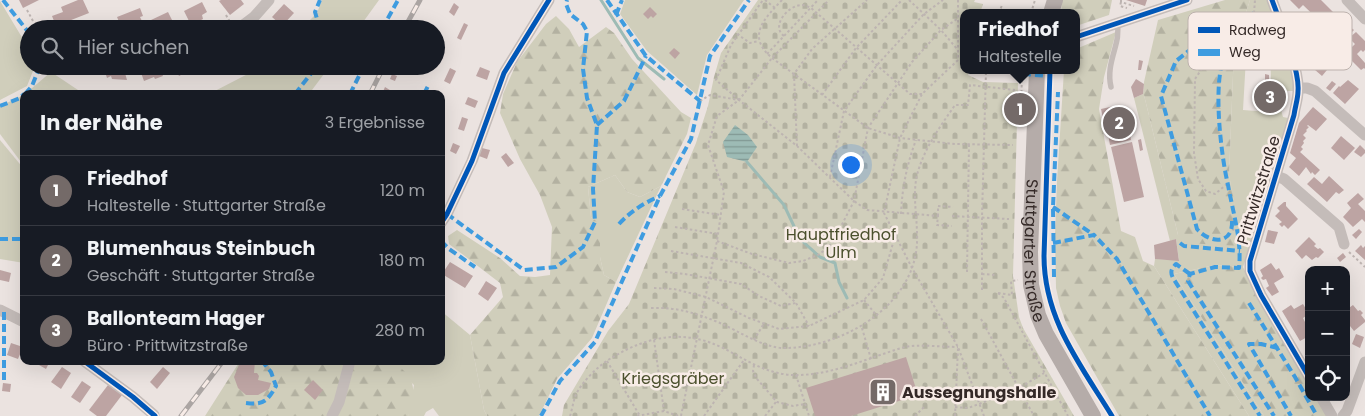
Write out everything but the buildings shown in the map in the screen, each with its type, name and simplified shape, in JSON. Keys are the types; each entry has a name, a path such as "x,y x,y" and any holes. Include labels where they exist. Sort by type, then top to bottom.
{"main road":[{"name":"Stuttgarter Straße","path":"1037,74 1031,278 1036,305 1046,334 1093,416"}],"street":[{"path":"250,20 268,0"},
{"path":"445,217 472,160 504,73 549,0"},
{"path":"1080,36 1170,3 1187,0"},
{"name":"Prittwitzstraße","path":"1272,0 1276,12"},
{"path":"1347,0 1365,19"},
{"name":"Prittwitzstraße","path":"1294,70 1298,88 1294,115 1250,261 1250,271 1261,295 1305,370"},
{"path":"1298,88 1307,88 1315,92 1365,135"},
{"path":"1276,176 1284,179 1338,227 1344,244"},
{"path":"0,310 20,320"},
{"path":"1343,416 1362,377 1365,362"},
{"path":"89,365 154,415"},
{"path":"332,416 339,402 349,365"},
{"path":"1323,401 1332,416"}],"lane":[{"path":"1111,87 1109,70 1118,38 1119,30 1117,23"}],"path":[{"path":"775,8 764,0 737,34 716,80 797,146 854,201 867,210 884,213 938,216"},
{"path":"782,0 759,28 759,41 772,58 868,128 900,138 916,140 983,145 1013,145"},
{"path":"768,54 818,0"},
{"path":"607,361 639,416 664,411 679,416 706,297 724,192 708,145 717,116 739,100 772,58 830,0"},
{"path":"797,146 794,74 812,49 867,0"},
{"path":"822,96 856,48 902,0"},
{"path":"909,0 941,30 957,49"},
{"path":"830,177 844,111 877,65 924,14 943,0"},
{"path":"958,0 958,60 922,94 900,138 884,213 912,268 958,347 984,416"},
{"path":"1121,0 1121,2 1137,7"},
{"path":"1254,12 1255,0"},
{"path":"784,36 778,28 780,21 791,9 802,5 811,8 910,94 922,94"},
{"path":"1000,9 1002,5"},
{"path":"27,10 32,20"},
{"path":"717,241 752,254 789,264 817,257 833,242 854,201 868,128 912,62 941,30 957,19"},
{"path":"797,23 802,28"},
{"path":"737,34 750,43 759,41"},
{"path":"1201,70 1195,79 1194,153 1198,179 1206,191 1215,194 1227,184"},
{"path":"982,290 983,145 986,74"},
{"path":"1021,115 1022,74"},
{"path":"650,308 677,308 702,316 754,340 782,348 819,344 861,327 877,316 896,296 912,268 917,243 915,215 916,177 922,157 930,141 955,105 968,105 970,85 1015,90"},
{"path":"700,102 710,95 739,100"},
{"path":"901,214 906,167 916,140"},
{"path":"968,272 969,144"},
{"path":"952,226 937,225 938,206 953,207"},
{"path":"682,209 721,215"},
{"path":"952,216 1008,219"},
{"path":"674,227 718,234"},
{"path":"1232,229 1238,232"},
{"path":"654,288 674,289 706,297 749,318 779,329 809,326 864,300 883,278 895,236"},
{"path":"1344,244 1349,252 1365,267"},
{"path":"671,250 741,263 769,276 796,303 809,326"},
{"path":"665,272 741,284 759,296 781,306 796,303"},
{"path":"982,274 996,274"},
{"path":"1031,278 1011,281 1012,295 998,294 1004,298 1068,416"},
{"path":"864,300 877,316"},
{"path":"981,319 1034,416"},
{"path":"754,340 763,324"},
{"path":"861,327 871,359"},
{"path":"570,416 575,396 590,376 607,361 627,349 673,336 697,339 723,348 771,373 796,375 814,375 907,347 958,347"},
{"path":"654,340 664,411"},
{"path":"955,416 958,347"},
{"path":"704,416 744,360"},
{"path":"754,365 753,371 757,379 777,402 793,406 805,404"},
{"path":"955,407 968,408 979,404 1019,388 1044,373"},
{"path":"796,375 809,416"},
{"path":"765,416 777,402"},
{"path":"915,416 925,406"}],"green space":[{"path":"322,0 379,0 365,20 310,20 317,13"},
{"path":"625,0 744,0 707,55 697,95 647,51 620,14"},
{"name":"Hauptfriedhof Ulm","path":"758,0 975,0 974,2 983,4 981,9 960,9 960,74 968,74 983,82 1018,83 1013,276 1019,317 1023,328 1074,416 562,416 564,405 608,331 629,304 696,143 708,106 721,53"},
{"path":"1062,0 1112,0 1109,15 1080,25 1080,9 1061,9"},
{"path":"1225,0 1250,0 1246,12 1188,12 1188,70 1233,70 1229,175 1243,246 1184,243 1178,235 1144,95 1144,82 1158,20"},
{"path":"1250,0 1272,0 1275,12 1246,12"},
{"path":"0,1 20,34 20,75 31,75 27,86 0,100"},
{"path":"556,16 569,29 579,47 606,27 614,33 632,59 681,112 691,118 687,134 661,186 640,197 627,192 615,175 588,187 591,217 600,224 600,257 604,275 616,282 592,338 557,379 539,416 487,416 484,410 470,335 503,297 500,283 449,244 448,236 457,230 500,258 520,276 550,275 552,227 540,195 520,159 500,113 503,94 517,62 546,24"},
{"path":"1116,32 1104,77 1099,109 1121,231 1135,237 1143,261 1154,266 1249,416 1119,416 1066,323 1056,288 1057,181 1064,74 1080,74 1080,47"},
{"path":"1233,70 1245,70 1243,110 1269,112 1270,109 1281,110 1283,117 1293,119 1243,267 1215,265 1174,274 1264,416 1249,416 1154,266 1155,259 1179,260 1176,239 1170,241 1134,98 1143,94 1144,85 1144,95 1178,235 1242,246 1229,175"},
{"path":"1271,70 1292,70 1298,91 1284,91 1283,85 1271,83"},
{"path":"47,75 56,75 78,90 30,90"},
{"path":"246,75 323,75 312,90 217,90"},
{"path":"20,97 20,161 0,134 0,106"},
{"path":"0,140 20,164 20,262 0,259"},
{"path":"615,175 627,192 640,197 661,186 616,282 604,275 600,257 600,225 591,217 588,187"},
{"path":"1215,265 1243,267 1305,378 1305,401 1318,401 1327,416 1264,416 1174,274"},
{"path":"445,314 470,335 484,410 487,416 439,416 433,408 426,412 424,416 408,416 414,385 393,365 445,365"},
{"path":"237,365 395,365 408,374 413,385 413,398 408,416 205,416"}],"water":[{"path":"735,125 748,135 757,147 747,162 727,157 723,142"}],"waterway":[{"path":"601,0 638,58 664,79"},
{"path":"747,162 784,205 800,239 820,257 835,263 839,282 847,298"}],"railway":[{"path":"409,20 420,0"},
{"path":"372,90 380,75"},
{"path":"181,416 220,365"}],"marked path":[{"path":"3,0 20,22"},
{"path":"317,20 315,12 320,0"},
{"path":"387,20 398,0"},
{"path":"447,214 524,270 556,267 583,247 595,222 593,189 597,125 587,98 583,69 587,31 583,24 570,14 566,4 567,0"},
{"path":"607,0 646,56 700,101"},
{"path":"616,15 622,0"},
{"path":"541,416 560,381 595,342 660,196 691,139 710,56 749,0"},
{"path":"1188,51 1176,61 1161,96 1197,229 1208,237 1219,240 1229,235 1232,221"},
{"path":"597,125 624,101 646,56"},
{"path":"1221,70 1219,91 1221,141 1238,237 1239,268 1215,267 1190,274 1188,281 1274,416"},
{"path":"1023,74 1049,76"},
{"path":"28,90 36,75"},
{"path":"298,90 310,75"},
{"path":"352,90 360,75"},
{"path":"426,90 428,86"},
{"path":"1054,277 1053,207 1058,92"},
{"path":"0,106 20,98"},
{"path":"619,224 638,208 660,196"},
{"path":"1053,207 1094,235"},
{"path":"1053,243 1094,235 1117,259 1210,416"},
{"path":"0,239 20,239"},
{"path":"1180,243 1184,246 1240,251"},
{"path":"445,245 475,267"},
{"path":"1190,274 1176,264 1173,267 1173,278 1260,416"},
{"path":"1249,303 1317,416"},
{"path":"4,311 4,380"},
{"path":"1278,348 1261,344 1249,344 1291,416"},
{"path":"246,403 261,403 270,396 276,386 271,372 265,365"}],"cycle path":[{"path":"445,217 472,161 504,73 549,0"},
{"path":"1080,36 1187,0"},
{"path":"1272,0 1276,12"},
{"path":"1296,70 1298,94 1294,115 1250,261 1250,271 1261,295 1305,370"},
{"path":"1050,74 1044,256 1046,279 1050,300 1066,340 1112,416"},
{"path":"89,365 155,416"}],"place":[{"name":"Ballonteam Hager","path":"1270,97"},
{"name":"Friedhof","path":"1020,109"},
{"name":"Blumenhaus Steinbuch","path":"1119,123"},
{"name":"Aussegnungshalle","path":"883,392"}],"park label":[{"name":"Kriegsgräber","path":"673,378"}]}
